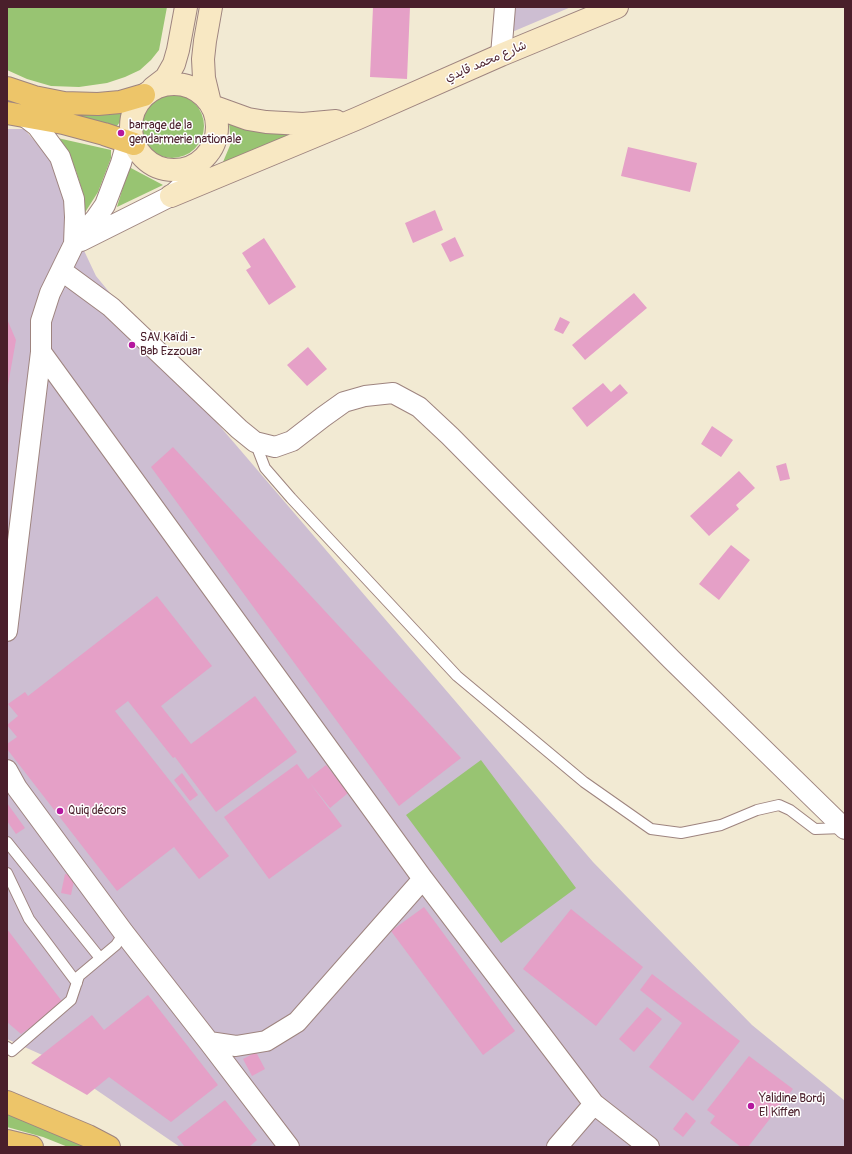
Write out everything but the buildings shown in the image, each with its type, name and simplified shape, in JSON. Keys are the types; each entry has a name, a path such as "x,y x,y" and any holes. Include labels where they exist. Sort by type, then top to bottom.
{"highway":[{"path":"7,88 34,97 64,104 98,104 120,102 149,92"},
{"path":"15,114 63,123 104,134 130,138"},
{"path":"7,1102 88,1136 109,1147"},
{"path":"7,1141 32,1147"}],"main road":[{"path":"186,7 174,64 166,78 136,105 132,116 130,138 140,154 148,162 170,170 193,166 199,162 244,166"},
{"path":"202,162 214,142 217,130 216,118 204,78 203,59 211,7"},
{"name":"شارع محمد قايدي","path":"171,196 356,120 501,55 617,7"},
{"path":"149,92 165,84 190,86 202,93 211,104 248,119 266,122 303,124 356,120"}],"street":[{"path":"501,55 505,7"},
{"path":"15,114 37,126 60,157 74,199 74,244"},
{"path":"7,632 41,352 41,321 50,293 74,244 96,218 104,205 130,138"},
{"path":"74,244 171,196 184,184 202,162"},
{"path":"62,271 111,307 234,424 255,442 275,447 292,441 344,402 365,396 393,393 419,407 456,442 672,660 844,829"},
{"path":"41,352 423,879 594,1104 649,1147"},
{"path":"7,770 17,788 124,933 289,1147"},
{"path":"209,1042 236,1046 266,1041 297,1022 423,879"},
{"path":"558,1147 594,1104"}],"lane":[{"path":"255,442 265,468 291,498 457,676 584,782 651,829 681,834 721,825 757,810 779,805 790,810 815,829 844,829"},
{"path":"7,842 100,958"},
{"path":"7,873 29,919 77,983"},
{"path":"7,1047 12,1051 71,1000 79,976 116,945 124,933"}],"shaded area":[{"path":"507,7 571,7 505,35"},
{"path":"7,129 24,129 50,158 70,221 96,276 218,424 593,862 752,1025 845,1101 845,1147 180,1147 51,1059 7,1039"}],"green space":[{"path":"7,7 167,7 159,50 140,70 107,83 79,87 51,86 27,79 7,70"},
{"path":"172,94 184,96 195,103 202,114 204,126 202,138 195,149 184,156 172,158 160,156 149,149 142,138 140,126 142,114 149,103 160,96"},
{"path":"7,96 123,109 120,122 116,127 7,105"},
{"path":"229,123 246,130 294,135 236,161 223,162 231,143"},
{"path":"53,137 111,150 111,158 98,192 84,214 82,190 76,171 67,151"},
{"path":"129,167 163,185 117,207"},
{"path":"481,760 576,888 501,943 406,815"},
{"path":"7,1112 90,1147 68,1147 43,1137 7,1127"}],"place":[{"name":"barrage de la gendarmerie nationale","path":"121,133"},
{"name":"SAV Kaïdi - Bab Ezzouar","path":"132,345"},
{"name":"Quiq décors","path":"60,811"},
{"name":"Yalidine Bordj El Kiffen","path":"751,1106"}]}
